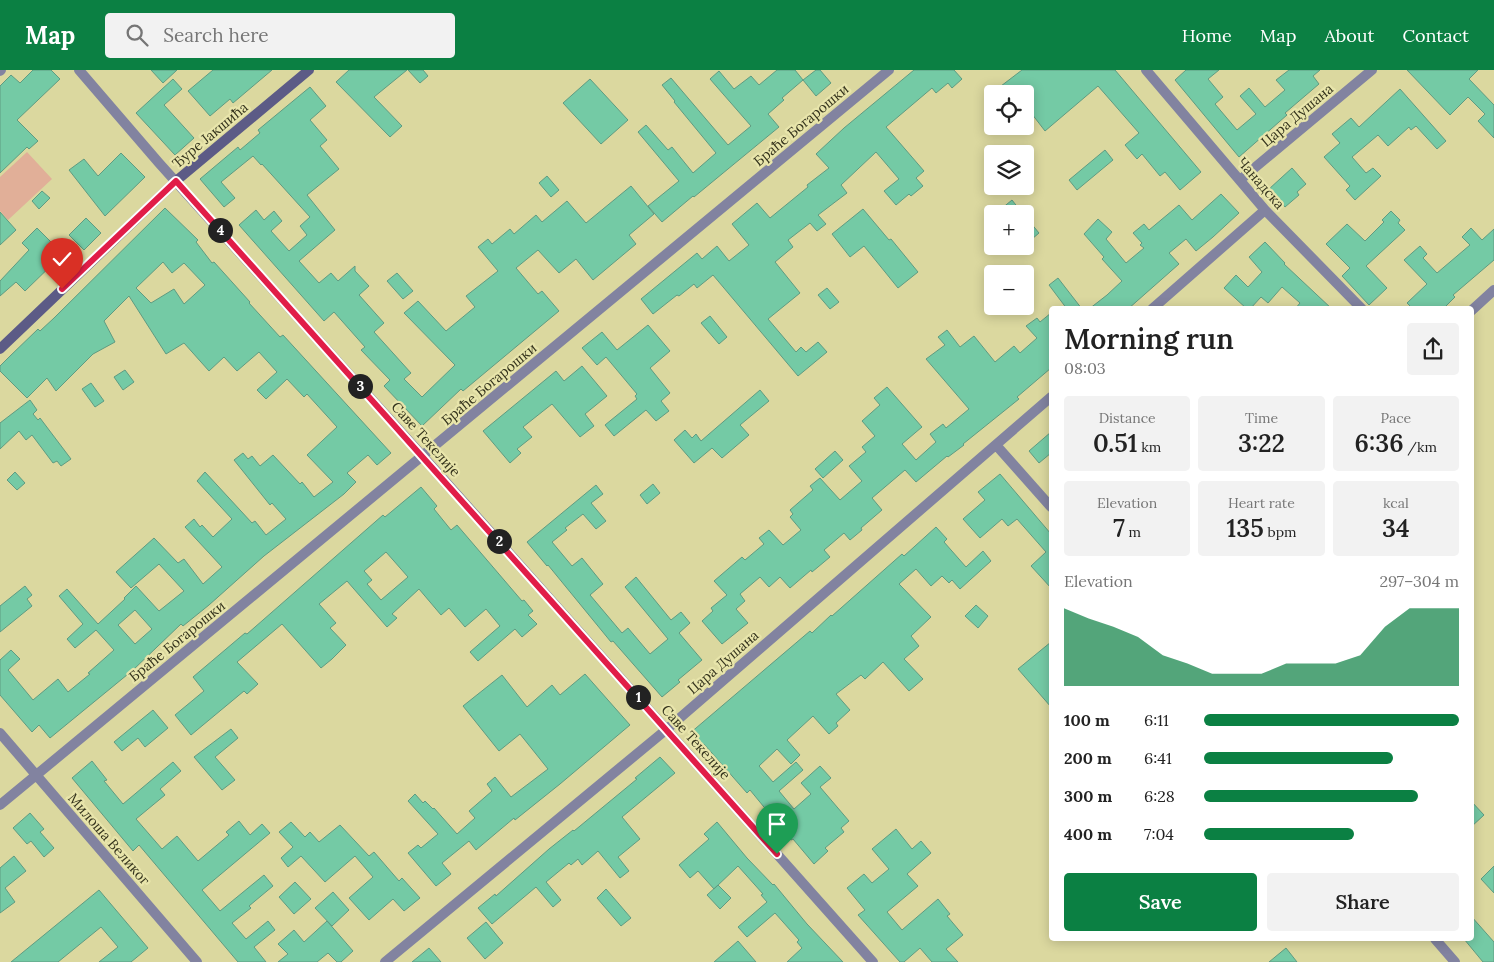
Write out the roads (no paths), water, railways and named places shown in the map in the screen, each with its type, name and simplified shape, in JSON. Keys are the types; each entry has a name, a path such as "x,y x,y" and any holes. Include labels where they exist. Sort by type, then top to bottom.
{"main road":[{"name":"Ђуре Јакшића","path":"0,349 176,181 309,70"}],"street":[{"name":"Саве Текелије","path":"79,70 873,962"},
{"name":"Браће Богарошки","path":"0,805 890,70"},
{"name":"Чанадска","path":"1146,70 1265,210 1359,306"},
{"name":"Цара Душана","path":"1240,180 1372,70"},
{"path":"1155,306 1265,210"},
{"path":"1474,308 1494,290"},
{"name":"Цара Душана","path":"385,962 667,729 1049,399"},
{"path":"996,445 1049,505"},
{"name":"Милоша Великог","path":"0,733 197,962"},
{"path":"1437,941 1455,962"}]}
